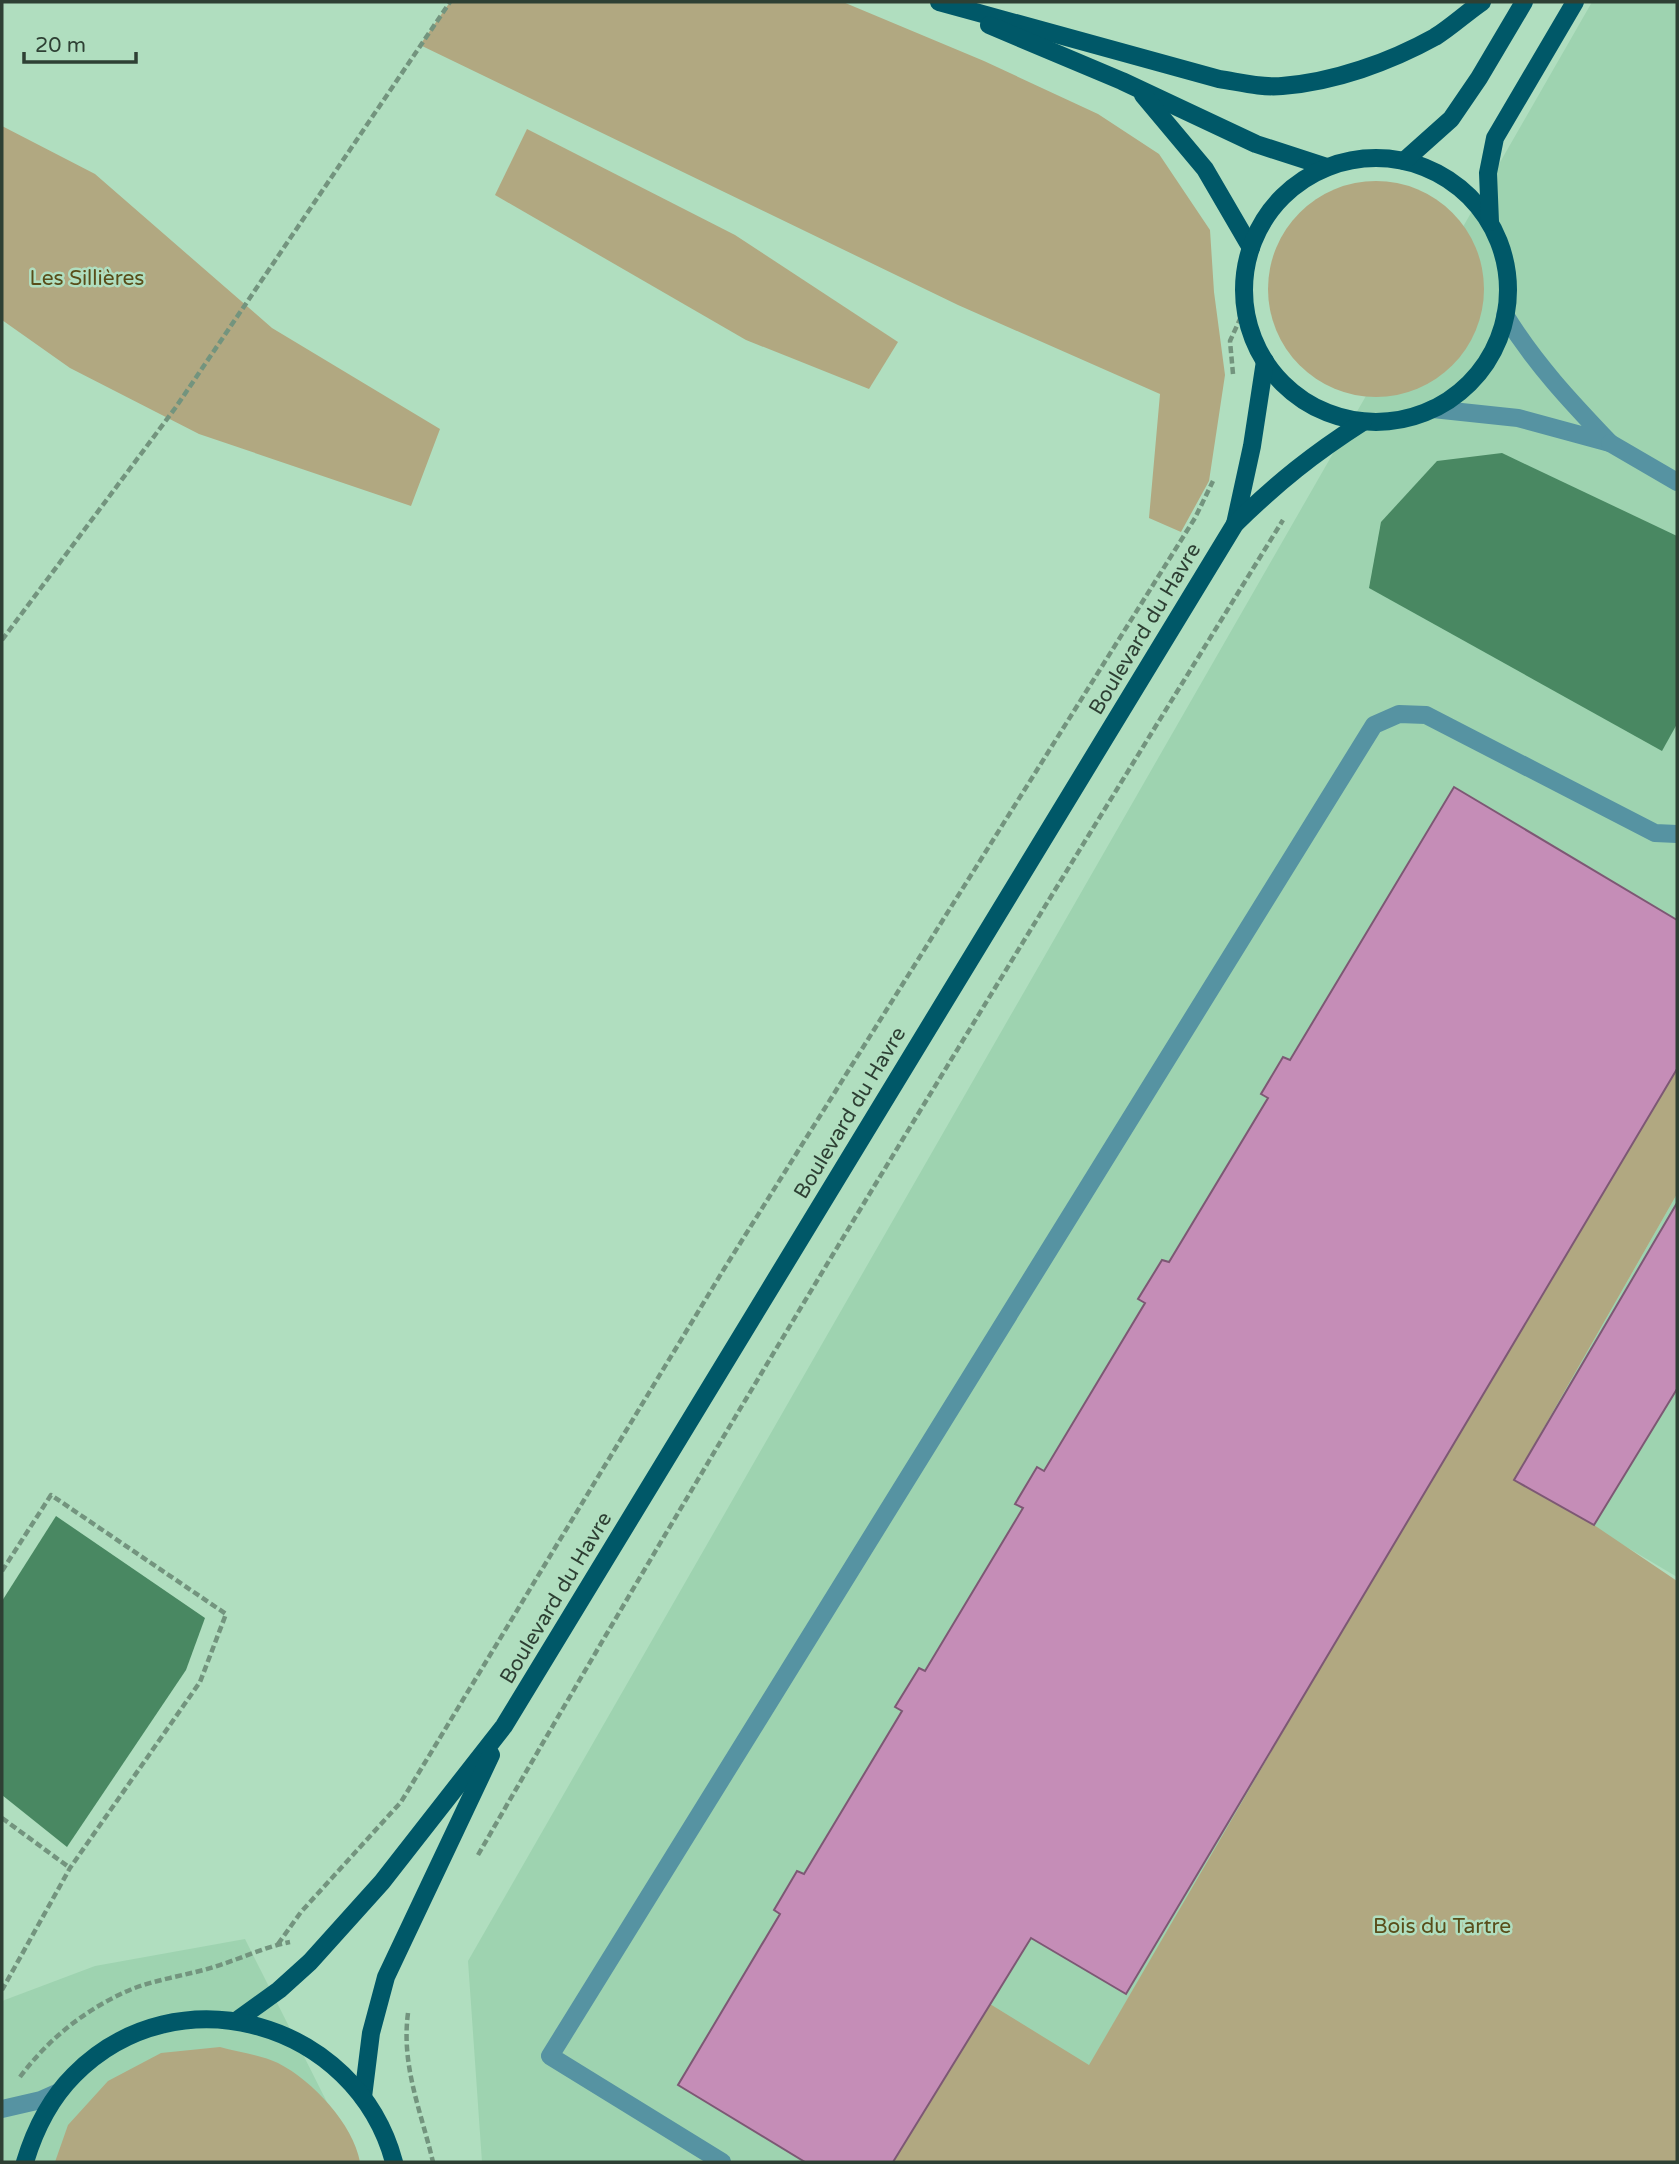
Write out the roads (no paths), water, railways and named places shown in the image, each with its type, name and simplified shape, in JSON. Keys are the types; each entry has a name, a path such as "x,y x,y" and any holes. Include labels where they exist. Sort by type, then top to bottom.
{"main road":[{"path":"932,2 1122,81 1256,145 1327,167"},
{"path":"939,2 1219,79 1281,86 1327,79 1379,62 1435,36 1482,2"},
{"path":"1404,161 1451,119 1524,2"},
{"name":"Boulevard du Havre","path":"1491,225 1488,173 1495,138 1575,2"},
{"path":"1138,90 1205,169 1251,247"},
{"name":"Boulevard du Havre","path":"1378,158 1404,161 1426,168 1463,191 1479,207 1491,225 1504,260 1508,296 1499,338 1480,370 1455,396 1433,409 1411,417 1387,422 1363,422 1328,413 1297,396 1279,380 1252,335 1245,308 1244,288 1251,247 1263,222 1280,199 1302,180 1327,167 1352,160 1378,158"},
{"name":"Boulevard du Havre","path":"1235,524 1252,446 1265,360"},
{"name":"Boulevard du Havre","path":"363,2097 371,2033 386,1977 504,1726 1235,524 1307,459 1363,422"},
{"name":"Boulevard du Havre","path":"236,2021 279,1990 310,1962 382,1882 504,1726"},
{"path":"25,2162 38,2126 59,2092 92,2059 131,2035 176,2022 199,2019 236,2021 265,2027 303,2043 336,2067 363,2097 379,2122 394,2162"}],"street":[{"path":"1505,315 1547,376 1610,443"},
{"path":"1433,409 1518,418 1610,443 1677,482"},
{"path":"722,2162 550,2056 1374,724 1399,714 1426,715 1655,833 1677,834"},
{"path":"2,2109 41,2100 59,2092"}],"park label":[{"name":"Les Sillières","path":"87,278"},
{"name":"Bois du Tartre","path":"1442,1926"}]}
